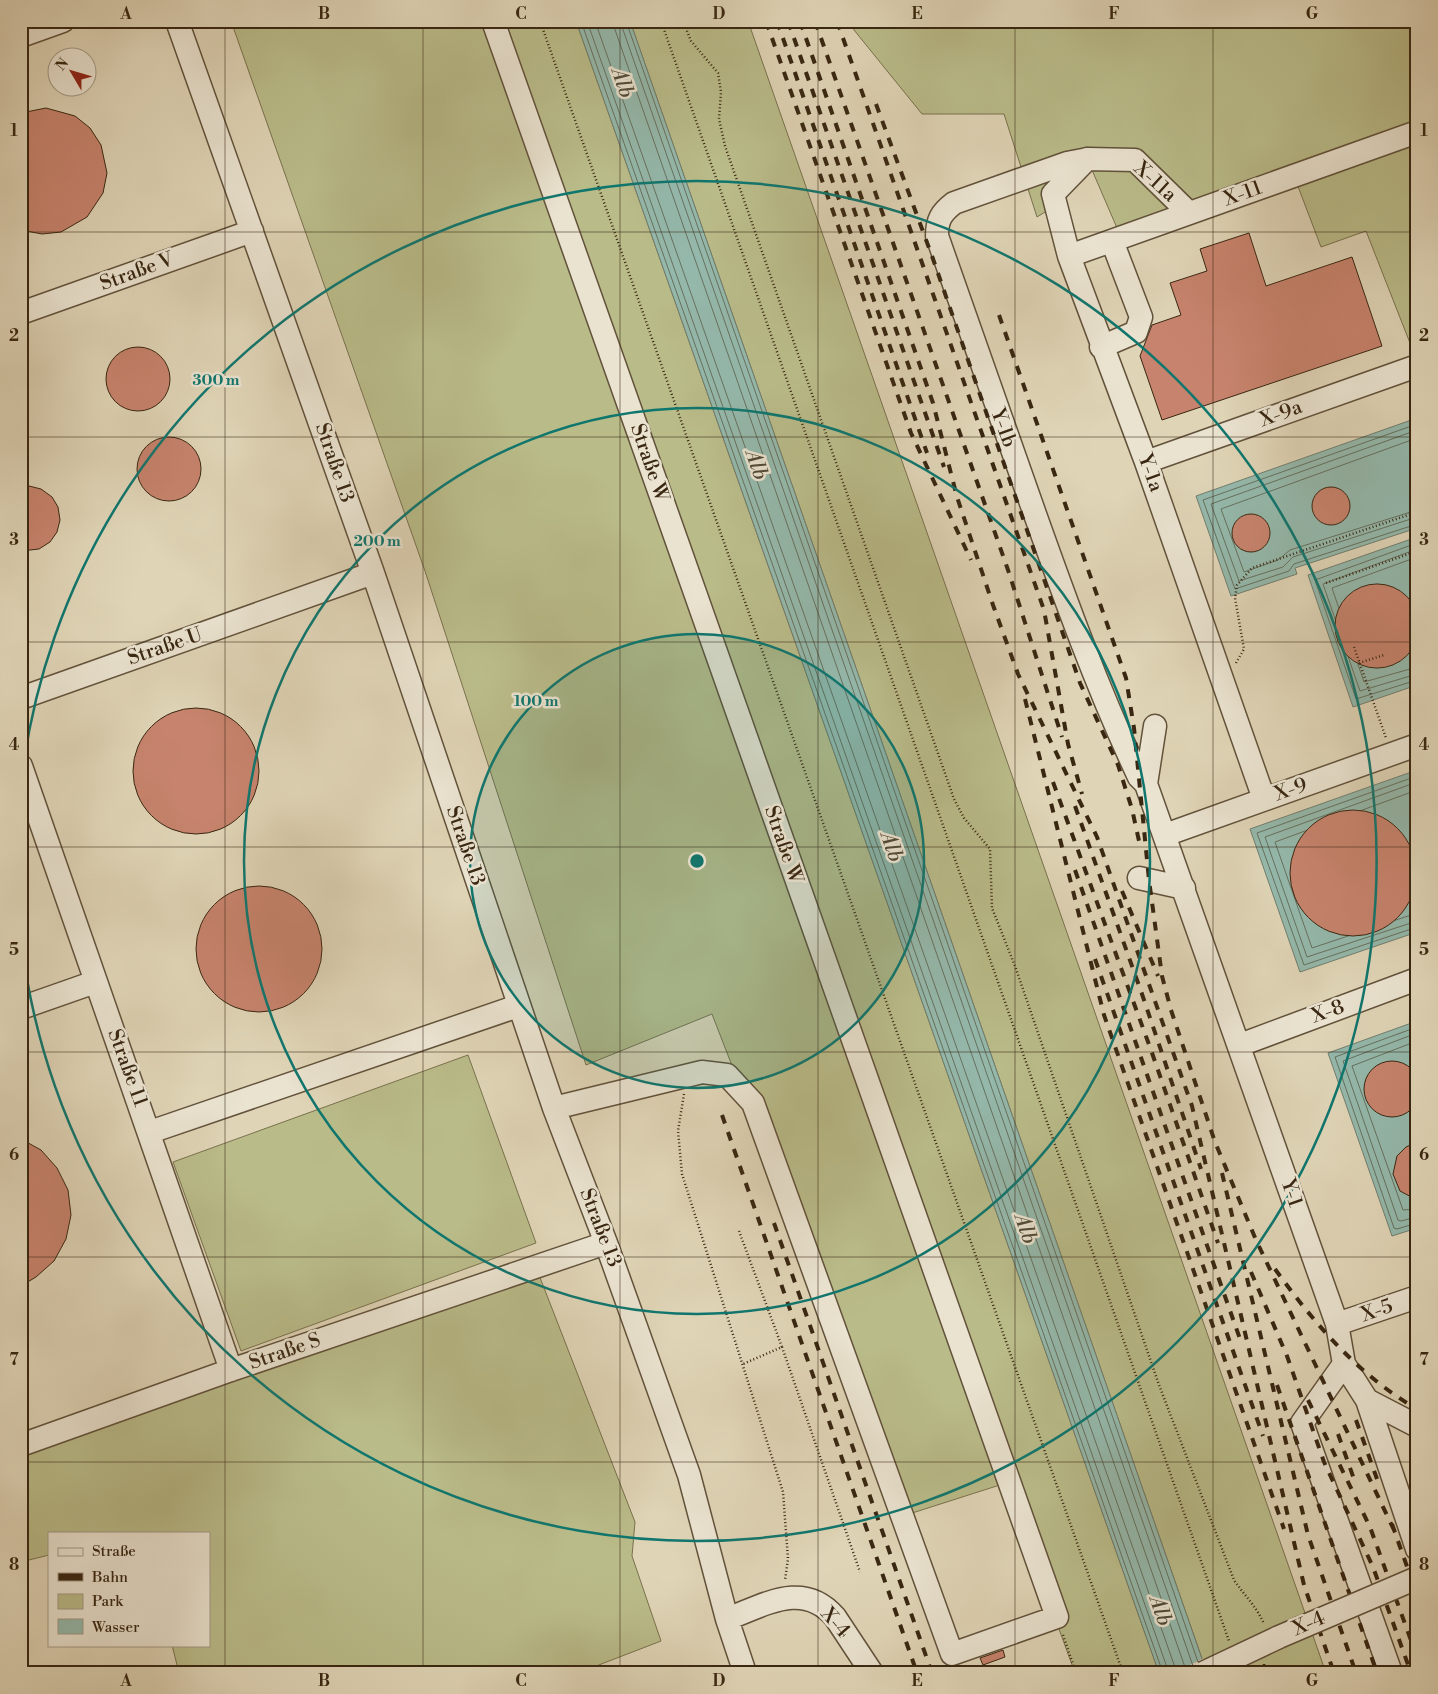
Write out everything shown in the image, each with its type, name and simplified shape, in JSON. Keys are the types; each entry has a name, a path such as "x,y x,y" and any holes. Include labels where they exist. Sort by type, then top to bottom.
{"street":[{"path":"21,36 63,21"},
{"name":"Straße 13","path":"178,21 373,573 518,1006 689,1475 727,1619 745,1673"},
{"name":"Straße W","path":"493,21 1057,1617"},
{"name":"X-11","path":"1069,256 1417,132"},
{"name":"X-11a","path":"1088,158 1135,160 1189,213"},
{"name":"Y-1a","path":"1088,158 1053,194 1069,256 1146,462 1264,800"},
{"name":"Y-1b","path":"1088,158 1067,163 954,203 942,213 937,223 937,236 993,399 1082,646 1115,726 1139,777 1146,784 1165,835"},
{"name":"Straße V","path":"21,313 252,231"},
{"path":"1102,347 1136,332 1141,316 1112,241"},
{"name":"X-9a","path":"1146,462 1417,366"},
{"name":"Straße U","path":"21,698 373,573"},
{"name":"Y-1b","path":"1146,784 1155,726"},
{"name":"X-9","path":"1165,835 1417,745"},
{"name":"Straße 11","path":"21,766 95,982 150,1132 231,1370"},
{"name":"Y-1","path":"1165,835 1337,1324 1344,1364 1367,1400 1417,1549"},
{"path":"1139,878 1184,888"},
{"name":"X-8","path":"1240,1045 1417,979"},
{"path":"21,1008 95,982"},
{"path":"150,1132 518,1006"},
{"path":"554,1108 702,1072 727,1075 753,1103 952,1654 1057,1617"},
{"name":"Straße S","path":"21,1445 231,1370 606,1243"},
{"name":"X-5","path":"1337,1324 1417,1297"},
{"path":"1344,1364 1302,1423 1391,1673"},
{"path":"1367,1400 1417,1426"},
{"name":"X-4","path":"1203,1673 1280,1637 1417,1578"},
{"name":"X-4","path":"727,1619 783,1598 804,1598 829,1610 869,1668"}],"path":[{"path":"540,21 1123,1673"},
{"path":"661,21 1231,1648"},
{"path":"683,21 691,42 718,73 721,92 719,119 725,146 954,799 964,818 990,848 992,908 1014,966 1159,1385 1234,1580 1246,1598 1259,1610 1265,1625"},
{"path":"1222,678 1232,670 1244,649 1235,598 1237,585 1252,568 1417,512"},
{"path":"1326,583 1417,551"},
{"path":"1354,647 1391,754"},
{"path":"1359,663 1384,654"},
{"path":"702,1072 685,1090 678,1131 682,1174 783,1492 788,1559 783,1598"},
{"path":"739,1231 782,1346 860,1572"},
{"path":"743,1364 782,1346"},
{"path":"1057,1617 1076,1673"},
{"path":"1264,1663 1264,1673"}],"green space":[{"path":"231,21 576,21 1159,1673 1075,1673 1006,1483 906,1515 712,1014 586,1065 425,571"},
{"path":"630,21 748,21 1326,1673 1207,1673"},
{"path":"851,21 1417,21 1417,341 1410,343 1366,231 1321,247 1291,168 1117,228 1092,170 1050,209 1037,217 1004,114 922,114 854,30"},
{"path":"468,1055 536,1243 241,1351 173,1162"},
{"path":"539,1275 635,1522 632,1556 661,1641 578,1673 179,1673 172,1646 210,1646 210,1532 48,1532 48,1555 21,1562 21,1455"}],"water":[{"name":"Alb","path":"576,21 630,21 1207,1673 1159,1673"},
{"path":"1417,418 1417,528 1295,568 1297,574 1231,596 1196,496"},
{"path":"1417,537 1417,685 1353,707 1308,575"},
{"path":"1417,770 1417,932 1300,972 1250,829"},
{"path":"1417,1021 1417,1228 1392,1236 1328,1053"}],"pier":[{"path":"1204,1658 1209,1673 1174,1673"}],"building":[{"path":"46,108 75,116 90,128 101,145 107,173 103,193 87,217 61,232 42,234 21,230 21,113"},
{"path":"1249,233 1266,286 1352,257 1382,346 1162,420 1140,356 1152,325 1181,315 1170,283 1207,271 1200,249"},
{"path":"138,347 150,349 161,356 168,367 170,379 168,391 161,402 150,409 138,411 126,409 115,402 108,391 106,379 108,367 115,356 126,349"},
{"path":"169,437 181,439 192,446 199,457 201,469 199,481 192,492 181,499 169,501 157,499 146,492 139,481 137,469 139,457 146,446 157,439"},
{"path":"29,486 41,489 52,497 58,507 60,520 57,532 50,542 39,549 21,551 21,487"},
{"path":"1331,487 1344,493 1350,506 1344,519 1331,525 1318,519 1312,506 1318,493"},
{"path":"1251,514 1264,520 1270,533 1264,546 1251,552 1238,546 1232,533 1238,520"},
{"path":"1369,584 1385,584 1401,591 1412,602 1419,618 1416,642 1407,656 1401,661 1385,668 1369,668 1353,661 1342,650 1335,634 1335,618 1342,602 1353,591"},
{"path":"196,708 220,713 240,727 254,747 259,771 254,795 240,815 220,829 196,834 172,829 152,815 138,795 133,771 138,747 152,727 172,713"},
{"path":"1353,810 1377,815 1397,829 1411,849 1416,873 1411,897 1397,917 1377,931 1353,936 1329,931 1309,917 1295,897 1290,873 1295,849 1309,829 1329,815"},
{"path":"259,886 283,891 303,905 317,925 322,949 317,973 303,993 283,1007 259,1012 235,1007 215,993 201,973 196,949 201,925 215,905 235,891"},
{"path":"1392,1061 1407,1066 1415,1074 1420,1089 1415,1104 1407,1112 1392,1117 1377,1112 1369,1104 1364,1089 1369,1074 1377,1066"},
{"path":"21,1139 41,1150 57,1168 68,1190 71,1215 66,1239 54,1261 36,1277 21,1286"},
{"path":"1417,1142 1417,1200 1400,1191 1393,1174 1397,1156 1406,1147"},
{"path":"1003,1650 1005,1657 983,1665 980,1658"}],"railway":[{"path":"766,21 911,433 971,560"},
{"path":"777,21 927,453"},
{"path":"788,21 944,467"},
{"path":"800,21 933,403 957,497 993,605 1018,674 1097,837 1192,1106 1304,1585 1334,1673"},
{"path":"815,21 1008,570 1062,737"},
{"path":"837,21 1044,610 1068,744 1082,794"},
{"path":"876,104 932,256 1080,683 1118,765 1132,809 1139,841"},
{"path":"999,315 1126,678 1134,728 1149,880 1162,976 1171,1010 1215,1142 1256,1240 1394,1530"},
{"path":"1025,699 1104,1015 1284,1529"},
{"path":"1053,782 1151,1050 1218,1243"},
{"path":"1075,806 1142,994 1201,1169"},
{"path":"1075,870 1240,1339"},
{"path":"1122,891 1158,976"},
{"path":"1095,959 1263,1436"},
{"path":"722,1115 917,1673"},
{"path":"1222,1173 1308,1535 1356,1673"},
{"path":"774,1223 932,1673"},
{"path":"1275,1269 1305,1309 1356,1364 1375,1380 1417,1409"},
{"path":"1251,1272 1287,1356 1324,1462 1373,1567 1411,1673"},
{"path":"1277,1385 1377,1673"},
{"path":"1308,1400 1370,1527 1417,1657"},
{"path":"1356,1420 1377,1479"},
{"path":"1338,1434 1355,1482"},
{"path":"1392,1524 1417,1595"}]}
